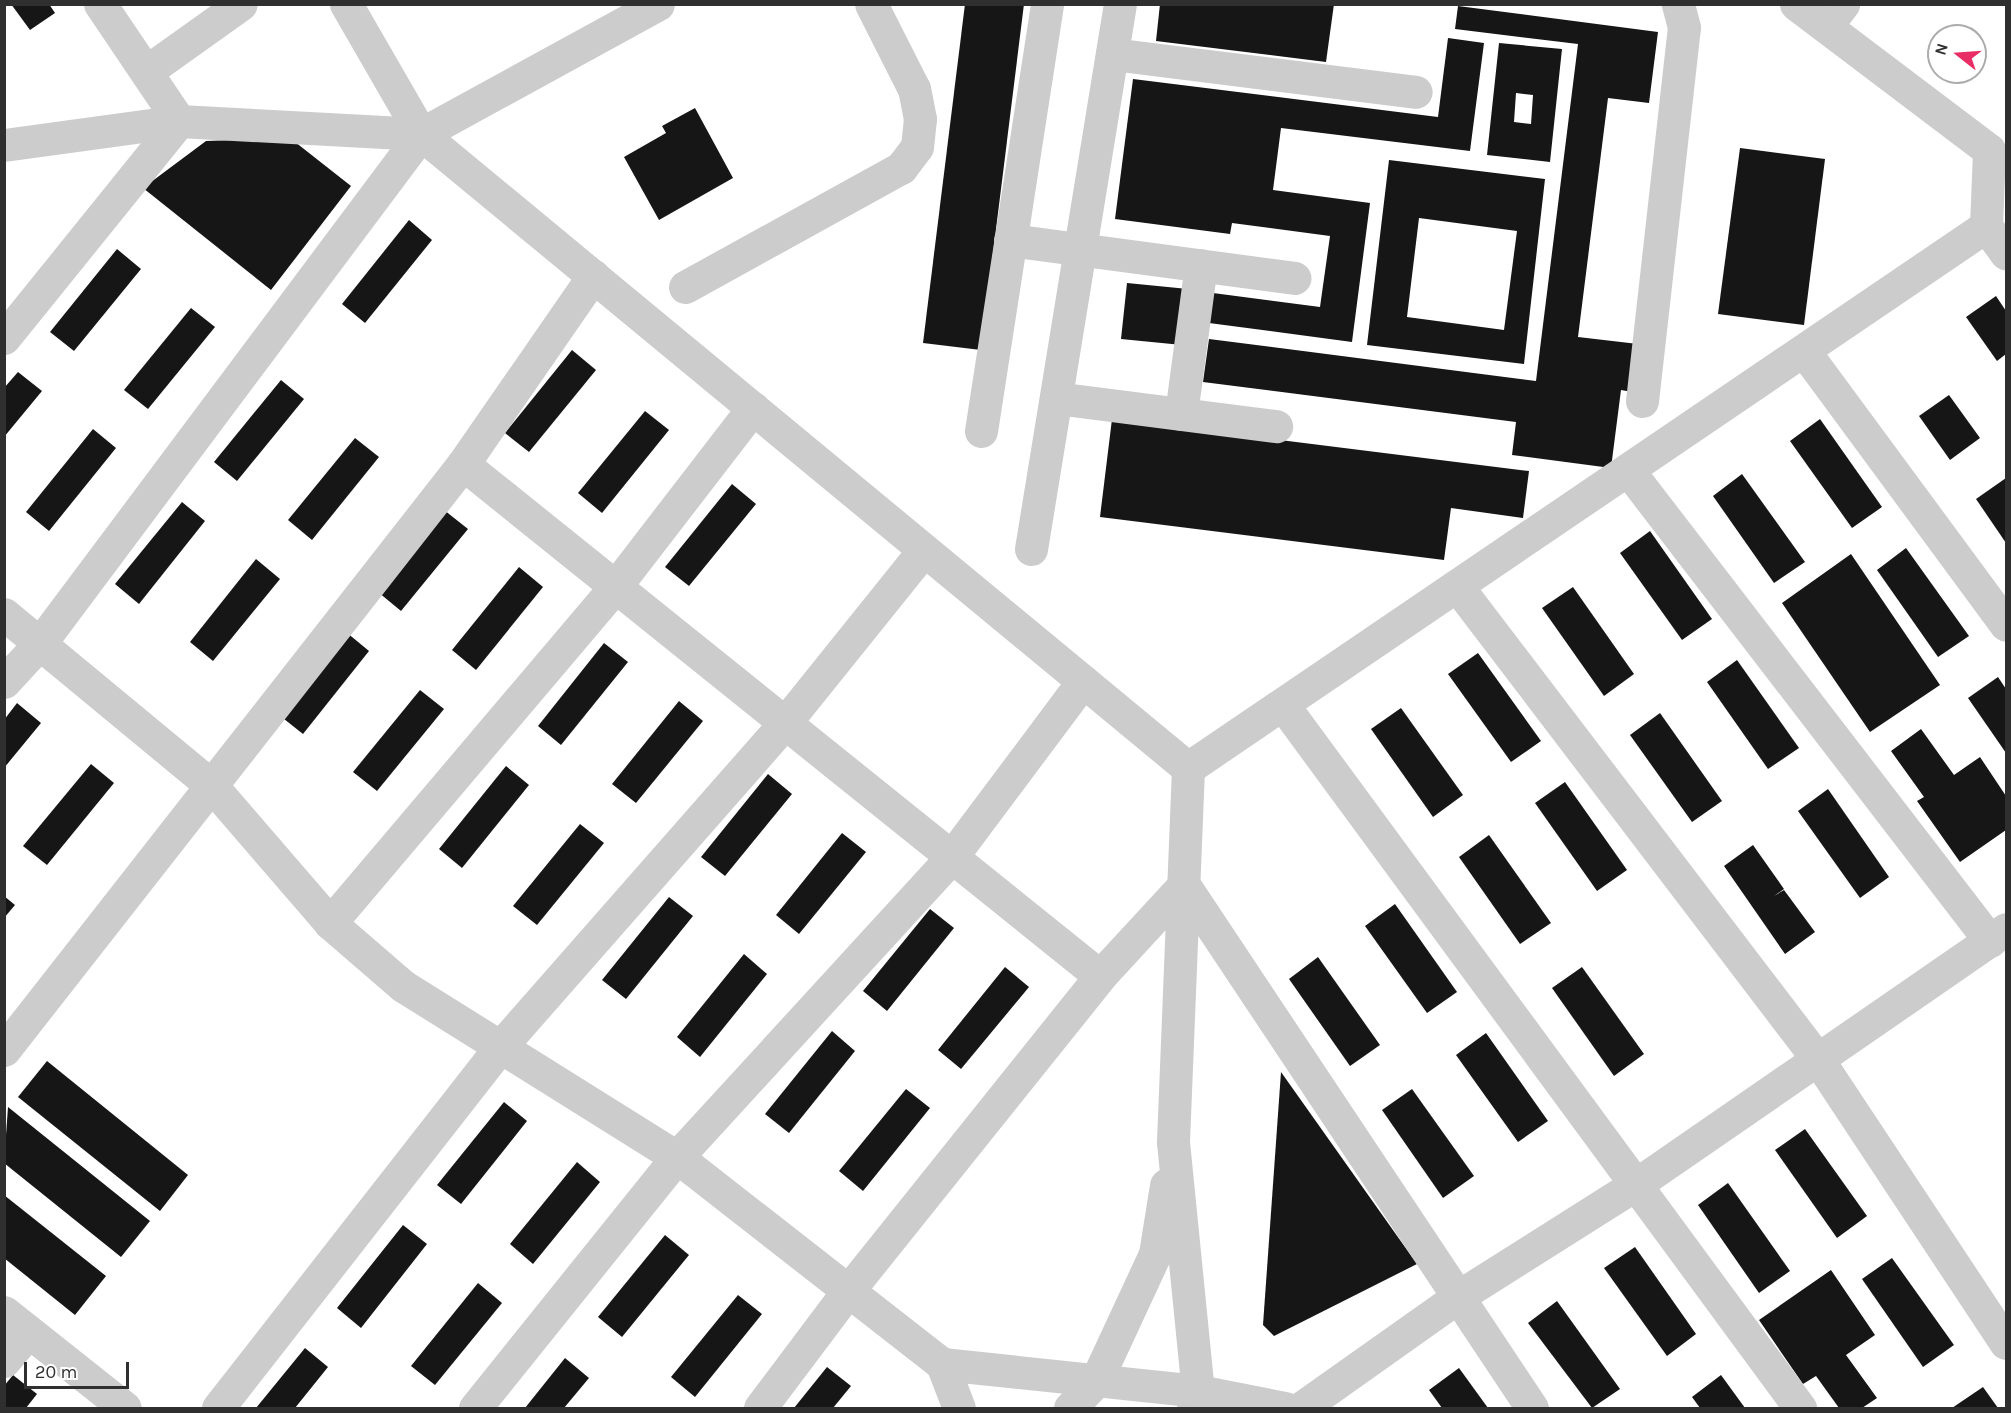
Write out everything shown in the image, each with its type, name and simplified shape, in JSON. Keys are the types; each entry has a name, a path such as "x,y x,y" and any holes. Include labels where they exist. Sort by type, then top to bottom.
{"street":[{"path":"100,4 179,121"},
{"path":"147,71 241,4"},
{"path":"346,4 421,134 1188,768"},
{"path":"685,287 901,168 917,147 920,119 914,89 871,4"},
{"path":"981,431 1047,4"},
{"path":"1031,549 1120,4"},
{"path":"1642,401 1684,27 1678,4"},
{"path":"1796,4 1834,15 1998,140 1993,207 2007,254"},
{"path":"4,682 40,642 421,134 640,9"},
{"path":"1112,54 1416,92"},
{"path":"4,338 179,121"},
{"path":"4,145 179,121 421,134"},
{"path":"1188,768 1804,351 1993,207"},
{"path":"1010,240 1294,278"},
{"path":"1181,414 1200,266"},
{"path":"4,1050 463,464 593,276"},
{"path":"1804,351 2007,625"},
{"path":"1056,398 1276,426"},
{"path":"330,922 615,587 753,408"},
{"path":"463,464 950,860 1100,976"},
{"path":"1301,1408 1460,1296 1638,1183 1819,1061 1998,935 1628,470"},
{"path":"218,1408 501,1046 784,724 924,550"},
{"path":"1457,586 1819,1061 2007,1343"},
{"path":"4,614 211,785 330,922 403,986 676,1157 942,1364 959,1408"},
{"path":"475,1408 676,1157 950,860 1083,681"},
{"path":"1283,705 1638,1183 1800,1408"},
{"path":"1070,1408 1096,1381 1155,1254 1173,1142 1188,768"},
{"path":"760,1408 848,1291 1100,976 1184,885"},
{"path":"1184,885 1460,1296 1532,1408"},
{"path":"1173,1142 1195,1400"},
{"path":"4,1361 16,1322 125,1408"},
{"path":"942,1364 1096,1381 1195,1400 1285,1408"}],"building":[{"path":"11,4 49,4 55,13 30,30"},
{"path":"965,4 1024,4 981,350 923,343"},
{"path":"1160,4 1334,4 1326,62 1156,41"},
{"path":"1458,6 1658,32 1649,103 1608,98 1578,337 1638,344 1632,392 1621,390 1611,468 1512,455 1516,422 1203,382 1209,339 1536,381 1578,44 1455,29"},
{"path":"1448,38 1484,43 1470,151 1281,128 1273,190 1370,203 1352,342 1209,323 1213,293 1320,307 1330,236 1232,223 1230,234 1115,219 1133,79 1438,117"},
{"path":"1499,43 1562,49 1550,162 1487,155","holes":["1516,93 1533,95 1531,124 1514,122"]},
{"path":"695,108 733,178 659,220 624,157 666,133 662,126"},
{"path":"290,138 351,186 271,290 143,188 206,141"},
{"path":"1740,148 1825,159 1804,325 1718,314"},
{"path":"1389,160 1545,179 1524,364 1367,345","holes":["1419,218 1517,231 1504,330 1407,317"]},
{"path":"409,220 432,240 365,323 342,304"},
{"path":"117,249 141,269 74,351 50,332"},
{"path":"1127,283 1188,289 1182,345 1121,339"},
{"path":"1996,296 2006,311 2006,354 1997,361 1966,317"},
{"path":"191,308 215,327 148,409 124,390"},
{"path":"572,350 596,370 529,452 505,433"},
{"path":"18,372 42,391 4,437 4,388"},
{"path":"281,380 304,399 237,481 214,462"},
{"path":"1949,395 1980,438 1950,460 1919,416"},
{"path":"645,411 669,430 602,513 578,493"},
{"path":"1112,419 1529,471 1523,518 1451,508 1444,560 1100,517"},
{"path":"1820,419 1882,507 1852,528 1790,441"},
{"path":"93,429 116,448 49,531 26,512"},
{"path":"355,438 379,457 312,540 288,520"},
{"path":"1742,474 1805,562 1774,583 1713,496"},
{"path":"2006,478 2006,543 1976,499"},
{"path":"732,484 756,504 689,586 665,567"},
{"path":"182,502 205,521 139,604 115,584"},
{"path":"444,510 468,529 401,611 378,592"},
{"path":"1650,531 1712,619 1682,640 1620,553"},
{"path":"1906,548 1969,636 1938,657 1877,570"},
{"path":"1851,554 1940,685 1870,732 1782,603"},
{"path":"256,559 280,579 213,661 190,642"},
{"path":"519,567 543,587 476,670 452,650"},
{"path":"1573,587 1634,674 1604,696 1542,608"},
{"path":"346,632 369,651 303,734 279,715"},
{"path":"604,643 628,662 561,745 538,726"},
{"path":"1478,653 1541,741 1511,762 1448,674"},
{"path":"1737,660 1799,748 1768,769 1707,682"},
{"path":"1998,677 2006,689 2006,753 1968,698"},
{"path":"420,690 444,709 377,791 353,772"},
{"path":"679,701 703,721 636,803 612,784"},
{"path":"17,703 41,723 4,768 4,720"},
{"path":"1401,708 1463,795 1433,817 1371,729"},
{"path":"1660,713 1722,801 1692,822 1630,735"},
{"path":"1921,729 1954,775 1980,757 2006,796 2006,830 1960,862 1917,801 1924,797 1891,751"},
{"path":"91,764 114,783 47,865 23,846"},
{"path":"506,766 529,785 462,868 439,849"},
{"path":"768,774 792,794 725,876 701,857"},
{"path":"1565,782 1627,870 1597,891 1535,803"},
{"path":"1828,789 1889,877 1860,898 1798,811"},
{"path":"580,824 604,843 537,925 513,906"},
{"path":"842,833 866,852 799,934 776,915"},
{"path":"1489,835 1551,923 1520,944 1459,857"},
{"path":"1753,845 1784,889 1774,896 1784,890 1815,932 1785,954 1724,866"},
{"path":"4,896 15,905 4,918"},
{"path":"669,897 693,916 626,999 602,980"},
{"path":"1395,904 1457,992 1427,1013 1365,926"},
{"path":"930,909 954,928 887,1011 863,991"},
{"path":"744,954 767,974 700,1057 677,1037"},
{"path":"1318,957 1380,1045 1350,1066 1289,979"},
{"path":"1005,967 1029,987 961,1069 938,1050"},
{"path":"1582,967 1644,1054 1614,1076 1552,988"},
{"path":"832,1031 855,1051 789,1133 765,1114"},
{"path":"1486,1033 1548,1121 1518,1142 1456,1055"},
{"path":"47,1061 188,1175 160,1211 18,1097"},
{"path":"1281,1072 1417,1264 1274,1336 1263,1325"},
{"path":"906,1089 930,1108 863,1191 839,1171"},
{"path":"1412,1089 1474,1176 1443,1198 1382,1110"},
{"path":"504,1102 527,1121 461,1204 437,1185"},
{"path":"8,1107 150,1221 121,1257 4,1163"},
{"path":"1805,1129 1867,1216 1837,1238 1775,1150"},
{"path":"577,1162 600,1182 533,1264 510,1244"},
{"path":"1728,1183 1790,1271 1759,1293 1698,1205"},
{"path":"4,1195 106,1276 75,1315 4,1258"},
{"path":"403,1225 427,1244 361,1328 337,1308"},
{"path":"665,1235 689,1255 622,1337 598,1317"},
{"path":"1635,1247 1696,1334 1667,1356 1604,1268"},
{"path":"1892,1258 1954,1345 1923,1367 1862,1279"},
{"path":"1831,1270 1875,1335 1846,1355 1877,1398 1862,1408 1839,1408 1816,1376 1803,1384 1759,1320"},
{"path":"478,1283 502,1303 435,1385 411,1366"},
{"path":"738,1295 762,1314 695,1397 671,1377"},
{"path":"1557,1301 1620,1389 1592,1408 1528,1323"},
{"path":"305,1348 328,1367 295,1408 256,1408"},
{"path":"565,1358 589,1378 564,1408 525,1408"},
{"path":"827,1367 851,1386 833,1408 794,1408"},
{"path":"1459,1368 1488,1408 1442,1408 1429,1390"},
{"path":"13,1375 37,1394 26,1408 4,1408 4,1386"},
{"path":"1721,1375 1745,1408 1700,1408 1692,1397"},
{"path":"1983,1387 1998,1408 1952,1408"}]}
